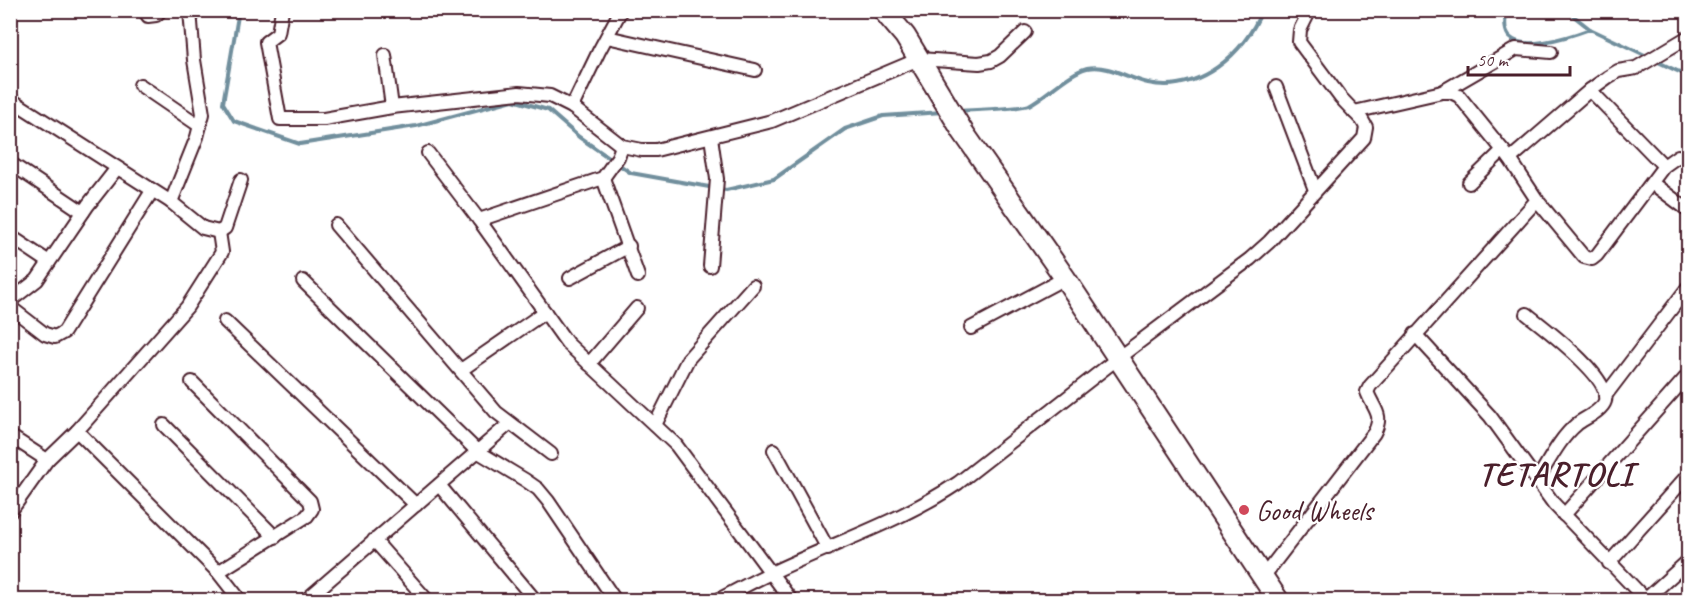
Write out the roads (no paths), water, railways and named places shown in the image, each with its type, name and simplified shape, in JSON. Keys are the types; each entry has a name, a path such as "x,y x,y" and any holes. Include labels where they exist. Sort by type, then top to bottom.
{"main road":[{"path":"887,11 905,36 963,132 1065,278 1278,600"}],"street":[{"path":"144,10 148,16 156,15 161,10"},
{"path":"171,202 200,126 202,114 190,10"},
{"path":"282,10 278,33 266,42 280,119 324,119 392,106 519,93 550,96 572,107 620,151 656,150 772,121 919,59 991,62 1025,32"},
{"path":"572,107 621,10"},
{"path":"718,600 771,573 933,500 1250,259 1364,138 1366,127 1340,97 1299,42 1300,30 1310,10"},
{"path":"607,37 755,70"},
{"path":"1469,183 1618,71 1636,68 1689,37"},
{"path":"1442,92 1515,49 1551,52"},
{"path":"385,55 392,106"},
{"path":"140,85 200,126"},
{"path":"1276,87 1315,190"},
{"path":"1590,90 1664,166"},
{"path":"1354,112 1442,92 1451,92 1459,96 1506,155 1537,200 1584,257 1592,259 1664,166 1678,156 1689,160"},
{"path":"10,99 171,202 203,228 219,232 225,228 241,180"},
{"path":"710,266 717,178 711,137"},
{"path":"479,220 606,175 620,151"},
{"path":"428,153 567,343 676,445 792,600"},
{"path":"10,164 83,212"},
{"path":"10,301 37,280 83,212 117,168"},
{"path":"606,175 638,276"},
{"path":"1652,183 1689,210"},
{"path":"10,307 45,334 55,337 64,332 152,191"},
{"path":"1263,576 1374,433 1378,425 1379,414 1367,392 1370,386 1537,200"},
{"path":"336,225 496,412 551,454"},
{"path":"10,512 47,460 77,431 188,307 222,252 219,232"},
{"path":"10,236 49,262"},
{"path":"570,278 629,246"},
{"path":"971,328 1065,278"},
{"path":"303,281 477,451 538,489 615,600"},
{"path":"655,425 688,359 753,286"},
{"path":"1537,480 1568,433 1602,406 1605,396 1689,287"},
{"path":"589,364 637,308"},
{"path":"461,370 545,312"},
{"path":"1527,314 1578,356 1603,389 1605,396"},
{"path":"225,321 416,506"},
{"path":"1415,334 1490,416 1564,515 1646,600 1689,561"},
{"path":"1564,515 1689,375"},
{"path":"192,382 310,501 312,509 307,516 219,572"},
{"path":"306,600 509,424"},
{"path":"164,425 275,537"},
{"path":"77,431 219,572 240,600"},
{"path":"10,436 47,460"},
{"path":"774,450 828,549"},
{"path":"1609,563 1689,475"},
{"path":"439,485 535,600"},
{"path":"374,540 427,600"}],"waterway":[{"path":"239,10 223,103 234,121 300,144 416,126 513,100 548,110 579,137 631,173 726,190 774,179 845,129 883,116 943,112"},
{"path":"956,111 1029,105 1073,74 1087,68 1103,68 1148,83 1167,85 1185,82 1202,76 1232,55 1244,42 1262,10"},
{"path":"1506,10 1506,30 1511,38 1519,42 1544,42 1590,29"},
{"path":"1566,10 1590,29 1649,57"},
{"path":"1656,61 1688,76"}],"place":[{"name":"Good Wheels","path":"1244,510"}],"district":[{"name":"TETARTOLI","path":"1556,473"}]}
